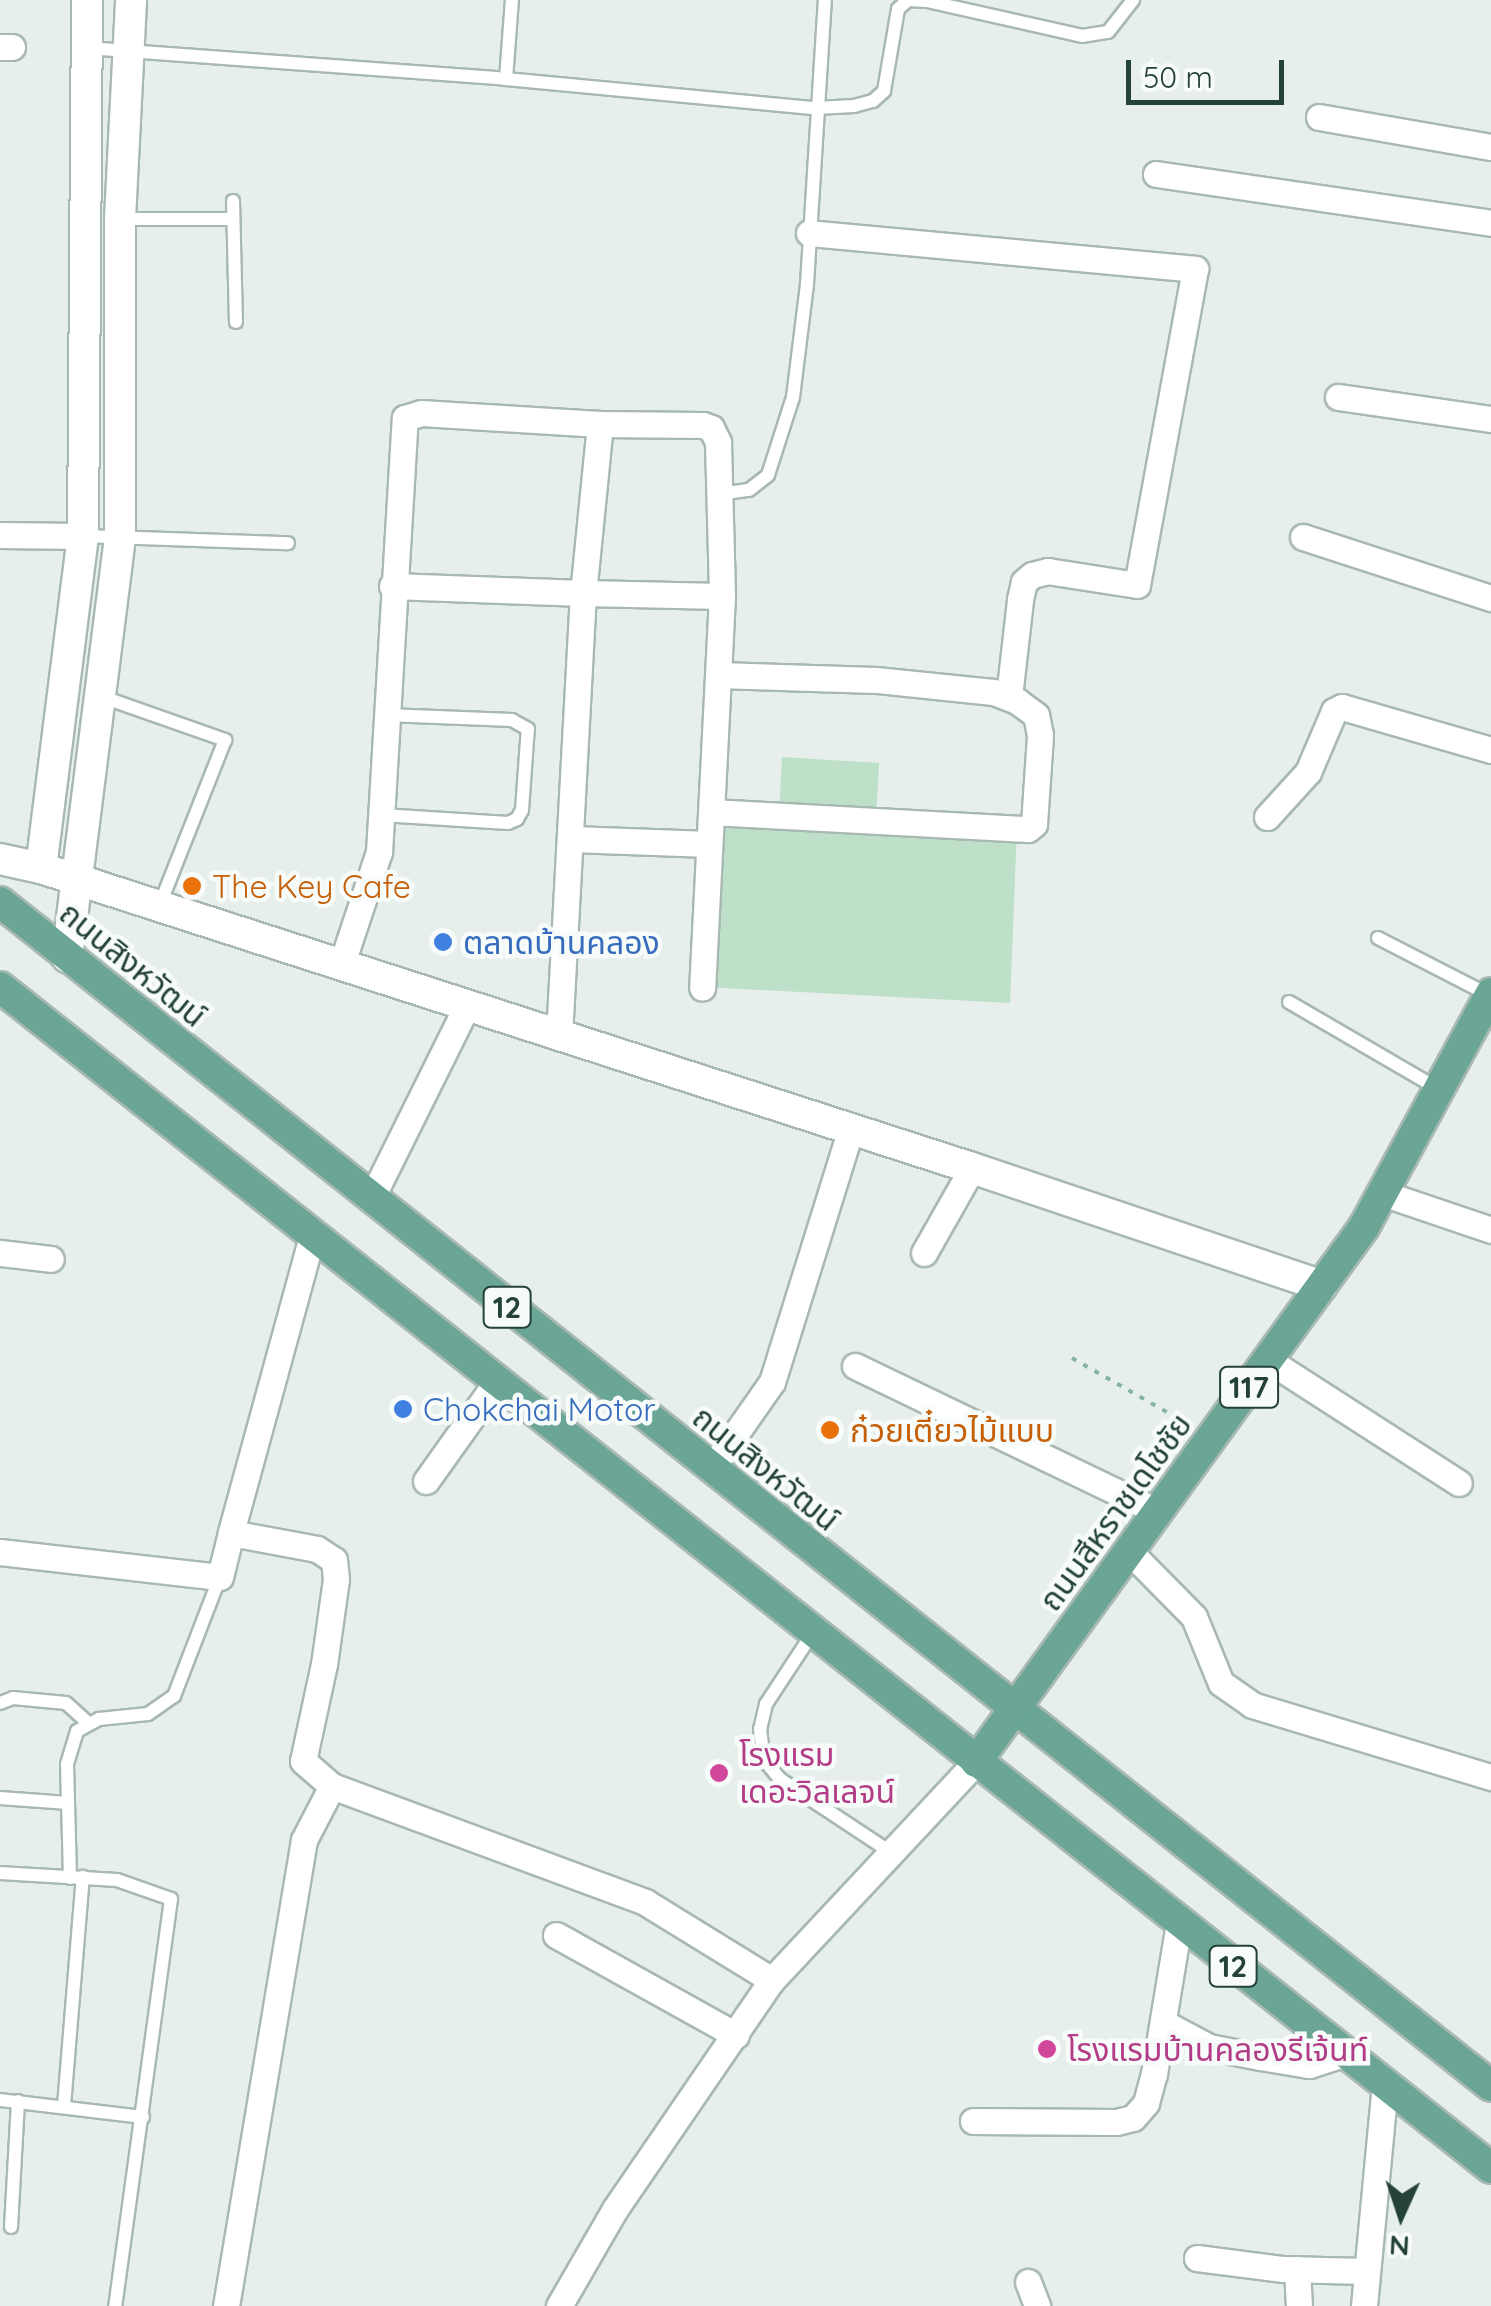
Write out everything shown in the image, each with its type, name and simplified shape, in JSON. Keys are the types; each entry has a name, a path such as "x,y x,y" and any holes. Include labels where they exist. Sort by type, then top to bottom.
{"main road":[{"name":"ถนนสิงหวัฒน์","path":"0,902 1015,1712 1491,2086"},
{"name":"12","path":"0,988 1491,2168"},
{"name":"ถนนสีหราชเดโชชัย","path":"976,1762 1322,1286 1382,1193 1490,995"}],"street":[{"path":"41,868 83,536 84,48 88,0"},
{"path":"67,956 120,536 120,219 131,0"},
{"path":"1319,118 1491,147"},
{"path":"1156,174 1491,223"},
{"path":"809,233 1195,269 1137,585 1048,571 1032,575 1024,582 1020,600 1009,696"},
{"path":"1338,397 1491,419"},
{"path":"341,966 378,862 402,426 407,416 711,428 718,442 722,596 702,987"},
{"path":"560,1036 583,592 600,424"},
{"path":"0,535 83,536"},
{"path":"1302,538 1491,598"},
{"path":"392,586 722,596"},
{"path":"711,812 1028,830 1034,824 1039,721 1009,696 876,680 718,675"},
{"path":"1267,818 1308,772 1334,711 1342,708 1491,750"},
{"path":"571,839 709,844"},
{"path":"0,859 41,868 972,1168 1322,1286"},
{"path":"371,1199 467,1006"},
{"path":"711,1469 772,1382 851,1129"},
{"path":"924,1253 972,1168"},
{"path":"1382,1193 1491,1230"},
{"path":"0,1552 220,1577 312,1236"},
{"path":"0,1253 51,1260"},
{"path":"1268,1360 1459,1482"},
{"path":"855,1366 1159,1512"},
{"path":"426,1481 496,1383"},
{"path":"231,1533 317,1549 334,1560 336,1579 324,1664 302,1761 332,1786 646,1902 772,1980"},
{"path":"1130,1552 1194,1617 1220,1683 1252,1705 1491,1777"},
{"path":"560,2306 615,2209 772,1980 976,1762"},
{"path":"226,2306 304,1840 332,1786"},
{"path":"973,2120 1116,2122 1133,2118 1146,2103 1164,2022 1179,1924"},
{"path":"556,1934 736,2035"},
{"path":"1164,2022 1209,2047 1277,2060 1309,2065 1345,2053"},
{"path":"1364,2306 1385,2085"},
{"path":"1197,2258 1297,2269 1366,2271"},
{"path":"1297,2269 1299,2306"}],"lane":[{"path":"506,79 512,0"},
{"path":"719,494 759,484 768,475 792,397 809,233 825,0"},
{"path":"84,48 506,79 815,108 854,106 873,101 884,91 898,9 908,0 928,0 1094,36 1118,23 1134,0"},
{"path":"233,201 236,322"},
{"path":"120,219 233,219"},
{"path":"83,536 288,543"},
{"path":"100,696 225,740 158,907"},
{"path":"382,814 508,823 518,818 522,810 528,729 512,720 386,715"},
{"path":"1378,938 1490,995"},
{"path":"1289,1002 1439,1089"},
{"path":"64,2106 76,1877 67,1764 77,1731 99,1719 148,1714 174,1696 220,1577"},
{"path":"812,1634 766,1704 760,1729 764,1760 780,1779 894,1854"},
{"path":"0,1703 14,1698 66,1704 90,1724"},
{"path":"0,1798 68,1804"},
{"path":"0,1874 118,1880 171,1898 115,2306"},
{"path":"0,2100 143,2117"},
{"path":"11,2227 18,2101"}],"path":[{"path":"1072,1358 1212,1438"}],"green space":[{"path":"782,757 879,763 876,821 1017,829 1010,1003 702,987 711,812 779,816"}],"place":[{"name":"The Key Cafe","path":"192,886"},
{"name":"ตลาดบ้านคลอง","path":"443,942"},
{"name":"Chokchai Motor","path":"403,1409"},
{"name":"ก๋วยเตี๋ยวไม้แบบ","path":"830,1430"},
{"name":"โรงแรม เดอะวิลเลจน์","path":"719,1773"},
{"name":"โรงแรมบ้านคลองรีเจ้นท์","path":"1047,2049"}]}
